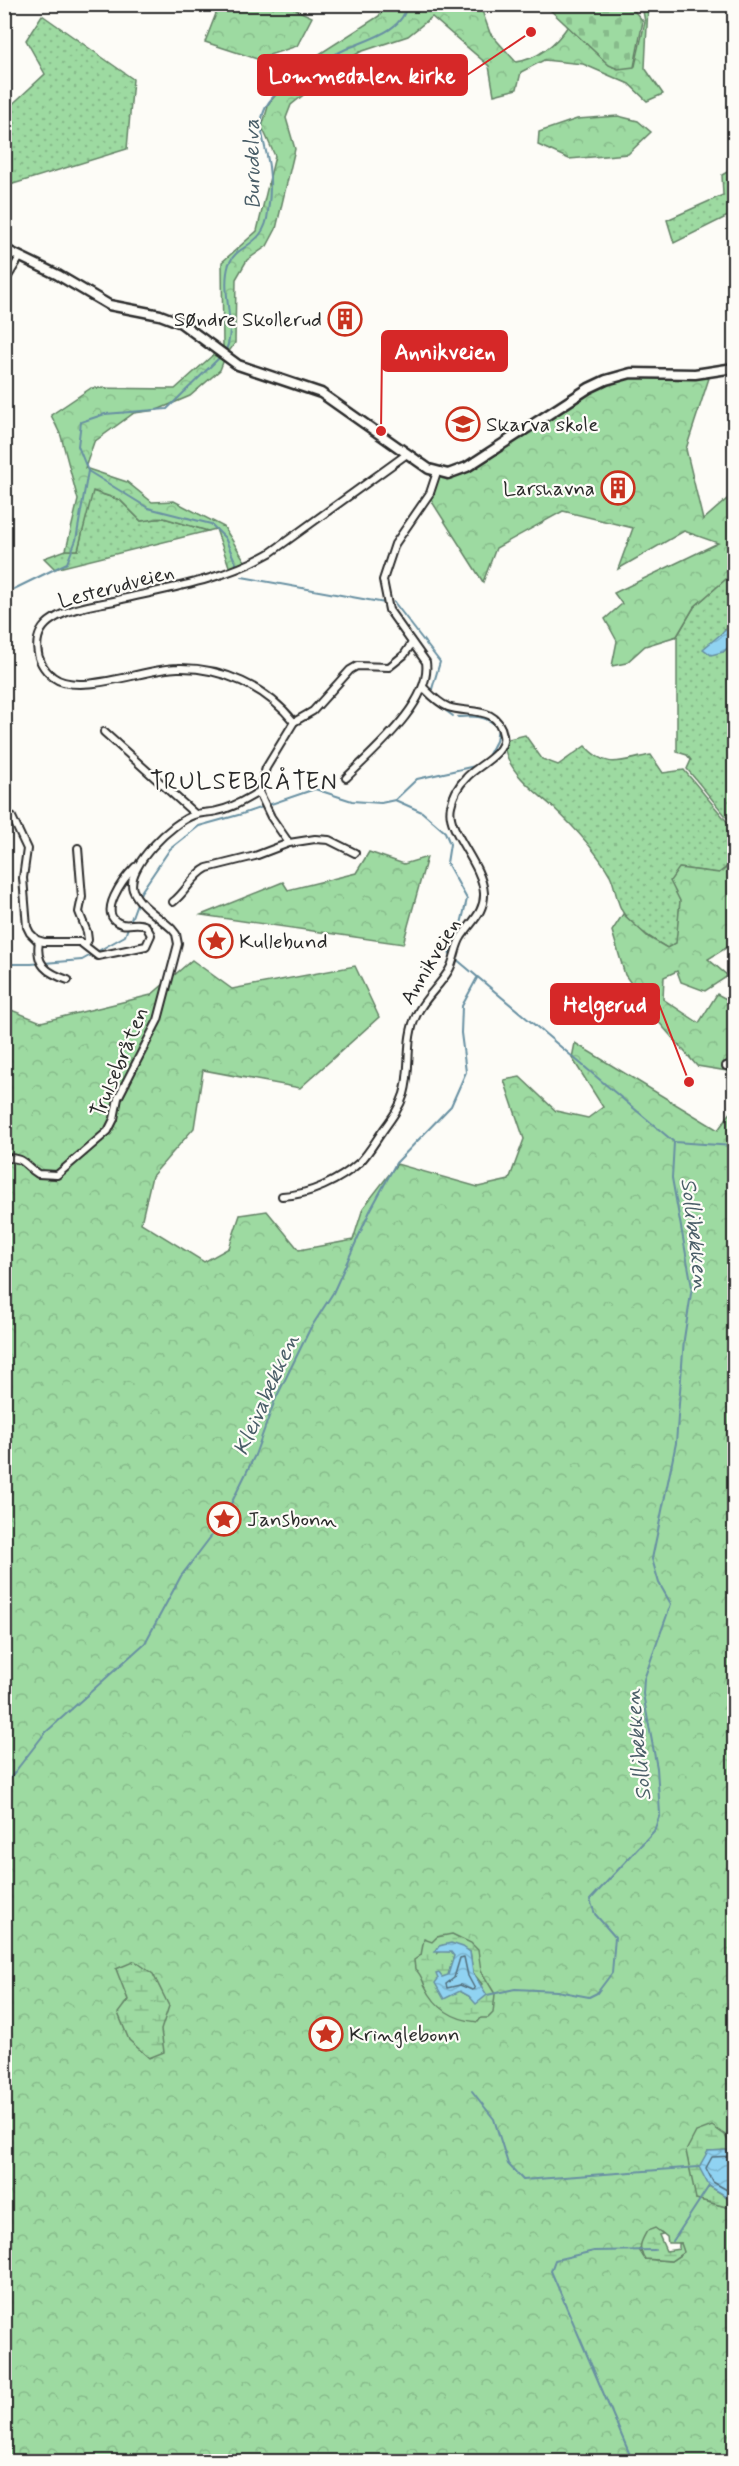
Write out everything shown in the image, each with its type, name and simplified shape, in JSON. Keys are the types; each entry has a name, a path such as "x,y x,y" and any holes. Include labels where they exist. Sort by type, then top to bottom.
{"street":[{"path":"4,249 58,275 109,305 160,315 181,323 238,365 321,393 407,454 437,472 448,474 467,467 589,388 606,380 631,373 695,374 735,368"},
{"path":"4,283 20,257"},
{"name":"Lesterudveien","path":"294,722 276,702 256,688 208,670 177,668 90,683 68,684 57,680 40,662 37,650 38,638 44,626 68,611 193,583 248,566 270,553 407,454"},
{"path":"346,778 388,737 427,691 426,662 386,603 384,575 395,544 430,493 437,472"},
{"path":"289,843 271,817 259,792 266,768 294,722 313,711 350,670 362,665 389,668 404,655 412,643"},
{"name":"Annikveien","path":"282,1196 318,1188 348,1171 369,1150 398,1108 404,1095 413,1021 423,1003 448,971 460,939 483,905 484,893 476,862 453,826 451,805 465,779 496,753 504,736 498,723 487,713 448,707 427,691"},
{"path":"104,732 195,814"},
{"path":"12,817 27,849 23,878 27,927 33,937 39,941 73,940 102,956 144,948 149,943 151,935 146,926 137,923 123,924 114,919 112,913 118,888 167,833 181,821 195,814 229,808 259,792"},
{"path":"173,902 183,894 201,871 255,856 289,843 315,839 329,840 355,853"},
{"path":"78,848 82,897 79,912 87,933 85,945"},
{"name":"Trulsebråten","path":"4,1158 24,1161 38,1174 57,1175 97,1143 108,1131 114,1119 118,1098 158,1020 178,944 178,938 172,929 140,900 133,889 134,872 138,865"},
{"path":"39,941 38,957 41,963 51,973 68,980"},
{"path":"726,1066 735,1063"}],"green space":[{"path":"232,4 286,5 312,17 297,46 257,59 205,42 219,6"},
{"path":"385,5 480,5 490,33 516,62 532,58 546,50 568,26 613,67 635,66 645,22 642,5 648,5 645,68 663,94 647,101 629,84 583,64 544,60 521,72 517,89 494,95 489,66 432,17 408,36 360,52 347,60 291,105 286,118 295,149 276,229 267,246 247,260 236,279 235,343 225,357 220,370 190,396 157,410 134,413 94,442 85,468 127,482 152,502 174,501 224,527 248,566 231,572 216,529 208,531 164,518 141,521 120,500 93,491 78,550 66,550 78,500 61,436 51,415 91,388 175,389 223,346 222,262 257,231 275,156 262,127 269,103 299,67 379,16"},
{"path":"551,5 629,5 643,21 634,67 618,69 609,65 548,8"},
{"path":"42,15 133,79 127,149 7,186 4,184 5,111 45,74 26,40"},
{"path":"618,116 638,121 651,132 628,154 569,159 538,145 539,132 577,119"},
{"path":"734,168 734,213 674,243 667,220 723,195 722,175"},
{"path":"658,372 711,372 686,449 703,520 734,493 734,572 694,607 677,636 645,646 626,663 612,666 617,641 605,619 622,604 614,593 718,543 684,531 618,569 633,528 563,511 496,548 483,582 429,497 437,472 455,472 606,380"},
{"path":"92,491 120,500 141,521 164,518 208,531 55,569 44,558 66,550 78,550"},
{"path":"734,572 734,623 725,629 715,642 723,652 734,642 734,826 687,769 691,760 687,755 677,752 677,636 694,607"},
{"path":"525,735 542,759 558,765 585,746 593,754 608,761 623,761 651,755 663,773 684,770 734,830 733,859 719,873 680,868 677,943 667,948 628,919 621,910 610,875 598,857 569,823 530,788 516,772 506,755 504,745 509,739"},
{"path":"369,852 404,864 427,857 403,944 201,915 283,882 288,890 356,873"},
{"path":"734,857 734,943 708,959 728,976 705,991 681,982 677,971 664,977 663,999 699,1023 717,994 734,1003 734,1072 697,1066 657,1020 625,975 612,931 623,914 648,937 667,948 676,943 680,901 670,881 679,868 719,873 731,865"},
{"path":"192,960 232,989 355,966 379,1017 300,1088 203,1070 194,1128 152,1176 141,1223 204,1262 229,1248 240,1215 267,1211 299,1250 353,1240 363,1208 397,1164 478,1187 509,1180 524,1139 504,1080 520,1077 556,1111 588,1118 603,1107 572,1058 575,1043 718,1130 734,1108 734,1410 727,1432 728,1463 734,1464 734,2150 725,2135 696,2199 734,2209 734,2461 5,2461 4,1007 41,1022 151,995","holes":["661,2232 667,2237 668,2243 681,2243 680,2255 671,2261 645,2259 639,2250"]},
{"path":"452,1934 471,1943 478,1950 481,1971 495,1994 493,2013 488,2018 481,2018 478,2022 453,2016 440,2007 429,1994 415,1969 414,1960 421,1955 424,1939 432,1942 437,1937","holes":["439,1946 470,1952 473,1973 482,1984 469,1996 460,1991 454,1992 438,1979 448,1976 454,1956 452,1952 440,1951 438,1953"]},
{"path":"135,1961 153,1974 169,2006 161,2030 164,2052 149,2058 129,2040 118,2013 128,2000 116,1969"},
{"path":"712,2126 725,2135 732,2150 708,2151 709,2186 734,2201 734,2209 696,2199 686,2151 696,2132"},
{"path":"655,2228 663,2234 659,2235 666,2251 679,2249 679,2243 681,2243 684,2252 671,2261 645,2259 641,2251 642,2242 647,2231"}],"water":[{"path":"734,623 734,642 723,652 711,655 703,649"},
{"path":"451,1943 470,1952 473,1973 487,1995 476,2004 460,1991 444,1999 435,1983 438,1979 436,1974 439,1973 442,1977 448,1975 454,1956 451,1952 435,1952 439,1946"},
{"path":"734,2150 734,2201 709,2186 699,2167 708,2151"}],"waterway":[{"name":"Burudelva","path":"226,350 230,330 226,286 229,264 238,252 262,232 268,212 270,172 262,123 265,109 278,91 312,67 391,28 399,22 407,4"},
{"name":"Burudelva","path":"219,358 167,409 105,414 81,422 78,446 88,471 148,508 211,524 225,538 237,566"},
{"path":"14,589 67,563 76,540 88,471"},
{"name":"Burudelva","path":"242,577 385,603"},
{"name":"Burudelva","path":"394,602 440,662 432,689"},
{"name":"Burudelva","path":"438,705 453,716"},
{"name":"Burudelva","path":"458,717 484,718 498,727 496,741 487,758"},
{"name":"Burudelva","path":"395,800 417,779 475,766"},
{"path":"4,964 82,960 125,936 141,892 170,849 199,826 315,789 352,801 381,803 395,800 422,812 445,832 450,844 447,863 467,899 456,945 449,953 674,1142 734,1146"},
{"name":"Kleivabekken","path":"4,1786 45,1733 145,1643 181,1576 222,1522 255,1455 275,1400 310,1329 333,1293 370,1211 396,1163 451,1106 466,1072 461,1033 462,1006 477,978"},
{"name":"Sollibekken","path":"487,1995 515,1989 557,1991 589,1997 597,1993 612,1973 615,1937 595,1914 590,1900 654,1831 660,1814 657,1768 643,1694 644,1679 671,1604 659,1583 652,1559 676,1443 684,1339 692,1287 672,1178 674,1142"},
{"path":"472,2091 494,2119 508,2164 523,2180 699,2167"},
{"path":"673,2241 709,2186"},
{"path":"633,2462 551,2271 555,2260 594,2251 655,2250"}],"place":[{"name":"Lommedalen kirke","path":"531,32"},
{"name":"Søndre Skollerud","path":"345,319"},
{"name":"Skarva skole","path":"463,424"},
{"name":"Annikveien","path":"381,431"},
{"name":"Larshavna","path":"618,488"},
{"name":"Kullebund","path":"216,941"},
{"name":"Helgerud","path":"689,1082"},
{"name":"Jansbonn","path":"224,1519"},
{"name":"Kringlebonn","path":"326,2034"}],"district":[{"name":"TRULSEBRÅTEN","path":"244,781"}]}
